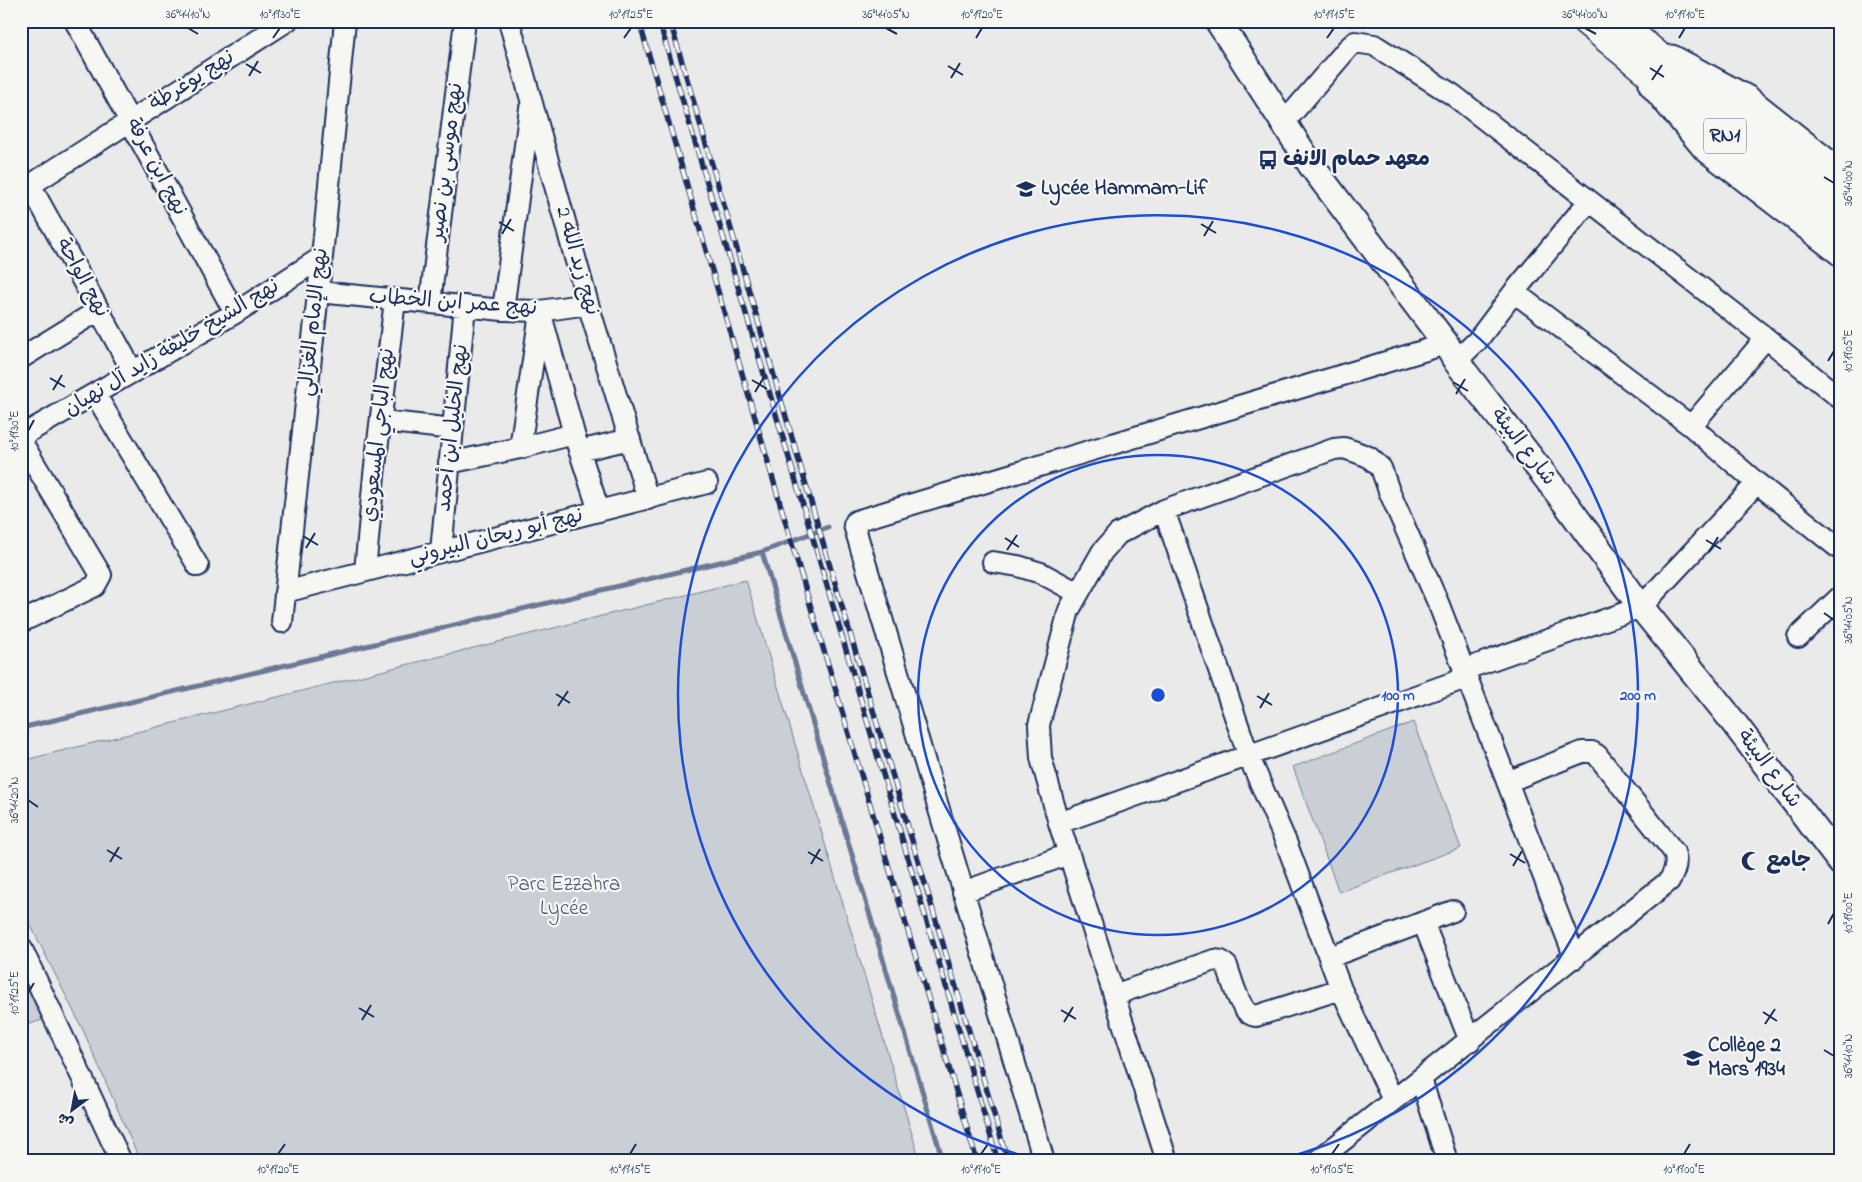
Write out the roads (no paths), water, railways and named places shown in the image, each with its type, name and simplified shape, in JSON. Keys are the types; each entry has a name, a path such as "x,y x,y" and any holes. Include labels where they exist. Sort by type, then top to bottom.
{"highway":[{"name":"RN1","path":"1586,21 1631,46 1724,135 1837,210"},
{"name":"RN1","path":"1616,21 1631,46"}],"main road":[{"name":"شارع البيئة","path":"1218,21 1311,164 1564,501 1641,607 1724,710 1841,863"},
{"path":"1631,46 1748,100 1841,173"},
{"path":"1631,46 1705,148 1841,253"}],"street":[{"name":"نهج ابن عرفة","path":"76,21 234,314"},
{"name":"نهج يوغرطة","path":"26,188 287,21"},
{"name":"نهج الإمام الغزالي","path":"282,622 322,257 345,21"},
{"name":"نهج موسى بن نصير","path":"430,303 465,21"},
{"name":"نهج زيد الله 2","path":"509,21 588,304 648,499"},
{"path":"1284,124 1348,48 1356,42 1374,45 1453,95 1766,338 1841,399"},
{"path":"503,310 532,98"},
{"name":"نهج الواحة","path":"26,188 99,310 133,372"},
{"path":"1044,1161 854,527 855,523 1451,352 1477,342 1514,292 1589,201"},
{"name":"نهج الشيخ خليفة زايد آل نهيان","path":"21,436 234,314 322,257"},
{"name":"نهج عمر ابن الخطاب","path":"318,292 503,310 540,311 588,304"},
{"path":"1514,292 1691,426 1757,483 1841,550"},
{"name":"نهج الباجي المسعودي","path":"364,571 395,300"},
{"name":"نهج الخليل ابن أحمد","path":"441,551 465,306"},
{"path":"21,358 99,310"},
{"path":"540,311 577,442 599,511"},
{"path":"520,448 540,311"},
{"path":"1691,426 1766,338"},
{"path":"95,394 198,566"},
{"path":"382,421 453,429"},
{"path":"450,462 520,448 630,439"},
{"path":"21,441 96,563 101,575 95,586 21,622"},
{"path":"1167,1161 1059,823 1041,758 1039,725 1069,610 1078,593 1102,552 1118,534 1164,510 1334,449 1344,448 1369,457 1381,468 1389,491 1439,605 1575,958"},
{"name":"نهج أبو ريحان البيروني","path":"285,592 708,483"},
{"path":"1059,823 1249,756 1641,607 1757,483"},
{"path":"1164,510 1249,756 1286,842 1341,989 1393,1100"},
{"path":"993,562 1018,566 1041,573 1078,593"},
{"path":"1798,638 1841,596"},
{"path":"1317,1161 1470,1042 1669,882 1676,866 1674,852 1598,755 1592,752 1582,752 1507,782"},
{"path":"963,892 1069,854"},
{"path":"1330,957 1453,911"},
{"path":"1423,922 1470,1042"},
{"path":"21,947 121,1161"},
{"path":"1114,995 1214,960 1221,961 1227,966 1241,1004 1251,1016 1341,989"},
{"path":"1421,1079 1447,1161"}],"waterway":[{"path":"21,728 762,552 828,527"},
{"path":"762,552 943,1161"}],"railway":[{"path":"639,21 794,551 977,1161"},
{"path":"659,21 998,1161"},
{"path":"670,21 823,543 1008,1161"}],"place":[{"name":"معهد حمام الانف","path":"1268,160"},
{"name":"Lycée Hammam-Lif","path":"1026,189"},
{"name":"جامع","path":"1751,861"},
{"name":"Collège 2 Mars 1934","path":"1693,1058"}],"park label":[{"name":"Parc Ezzahra Lycée","path":"564,897"}]}
